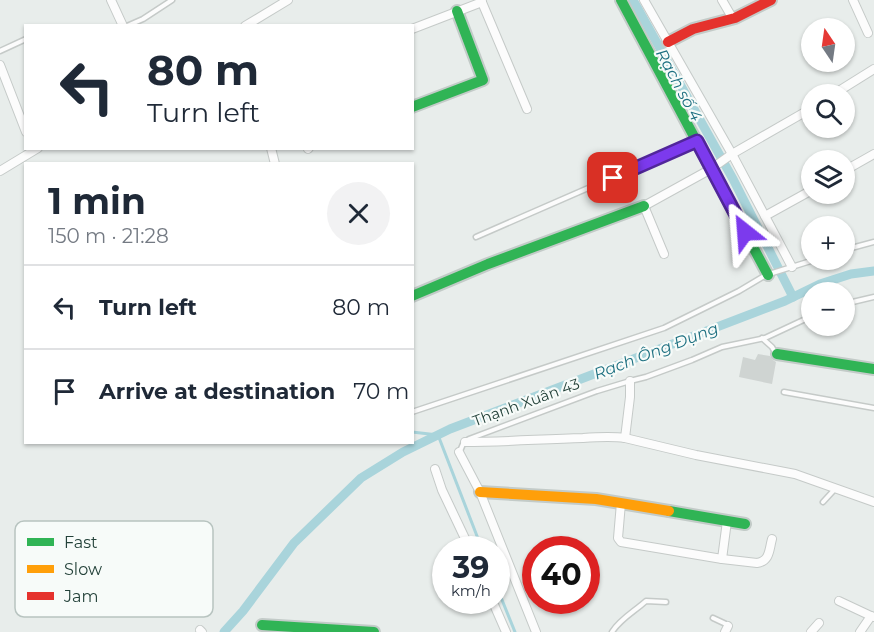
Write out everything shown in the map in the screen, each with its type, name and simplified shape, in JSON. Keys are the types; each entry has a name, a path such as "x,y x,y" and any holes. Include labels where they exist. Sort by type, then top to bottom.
{"street":[{"path":"111,0 124,24"},
{"path":"248,24 288,0"},
{"path":"621,0 768,275"},
{"path":"644,0 792,267"},
{"path":"722,0 733,18"},
{"path":"668,42 693,29 718,24 771,0"},
{"path":"853,0 868,33"},
{"path":"414,27 481,1 527,109"},
{"path":"414,106 483,80 457,11"},
{"path":"0,65 24,127"},
{"path":"850,84 874,69"},
{"path":"414,295 488,264 644,206 712,169 731,154 801,114"},
{"path":"0,171 34,150"},
{"path":"855,165 874,154"},
{"path":"765,216 801,196"},
{"path":"644,206 664,254"},
{"path":"777,354 874,369"},
{"path":"625,438 630,381"},
{"path":"465,442 613,436 795,474 874,502"},
{"path":"459,452 480,492 536,632"},
{"path":"435,469 442,490 464,536"},
{"path":"480,492 596,499 745,524"},
{"path":"621,503 618,538 621,542 757,563 767,559 772,539"},
{"path":"722,559 727,521"},
{"path":"838,601 873,616 861,632"},
{"path":"498,614 506,632"},
{"path":"811,632 819,622"},
{"path":"262,625 297,630 374,632"}],"lane":[{"path":"130,24 143,19 172,0"},
{"path":"0,51 24,40"},
{"path":"476,237 697,141"},
{"path":"855,247 874,242"},
{"path":"414,411 664,327 768,275 801,264"},
{"path":"855,301 874,297"},
{"name":"Thạnh Xuân 43","path":"459,452 469,439 521,419 646,377 722,347 762,338 801,321"},
{"path":"762,338 777,354"},
{"path":"784,392 874,408"},
{"path":"823,502 836,489"},
{"path":"612,632 619,622 646,601 666,602"},
{"path":"713,618 727,629"}],"building":[{"path":"758,354 770,356 776,362 772,384 739,377 743,357 755,360"}],"waterway":[{"name":"Rạch số 4","path":"633,0 733,179 793,297"},
{"name":"Rạch Ông Đụng","path":"224,632 243,611 294,543 361,478 403,452 450,429 785,301 820,284 851,274 874,271"},
{"path":"414,432 438,435 477,536"},
{"path":"508,614 515,632"}],"traffic: fast":[{"path":"621,0 768,275"},
{"path":"414,106 483,80 457,11"},
{"path":"414,295 488,264 644,206"},
{"path":"777,354 874,369"},
{"path":"669,511 745,524"},
{"path":"262,625 374,632"}],"traffic: slow":[{"path":"480,492 596,499 669,511"}],"traffic: jam":[{"path":"668,42 693,29 735,18 771,0"}],"route":[{"path":"613,178 697,141 745,232"}]}
